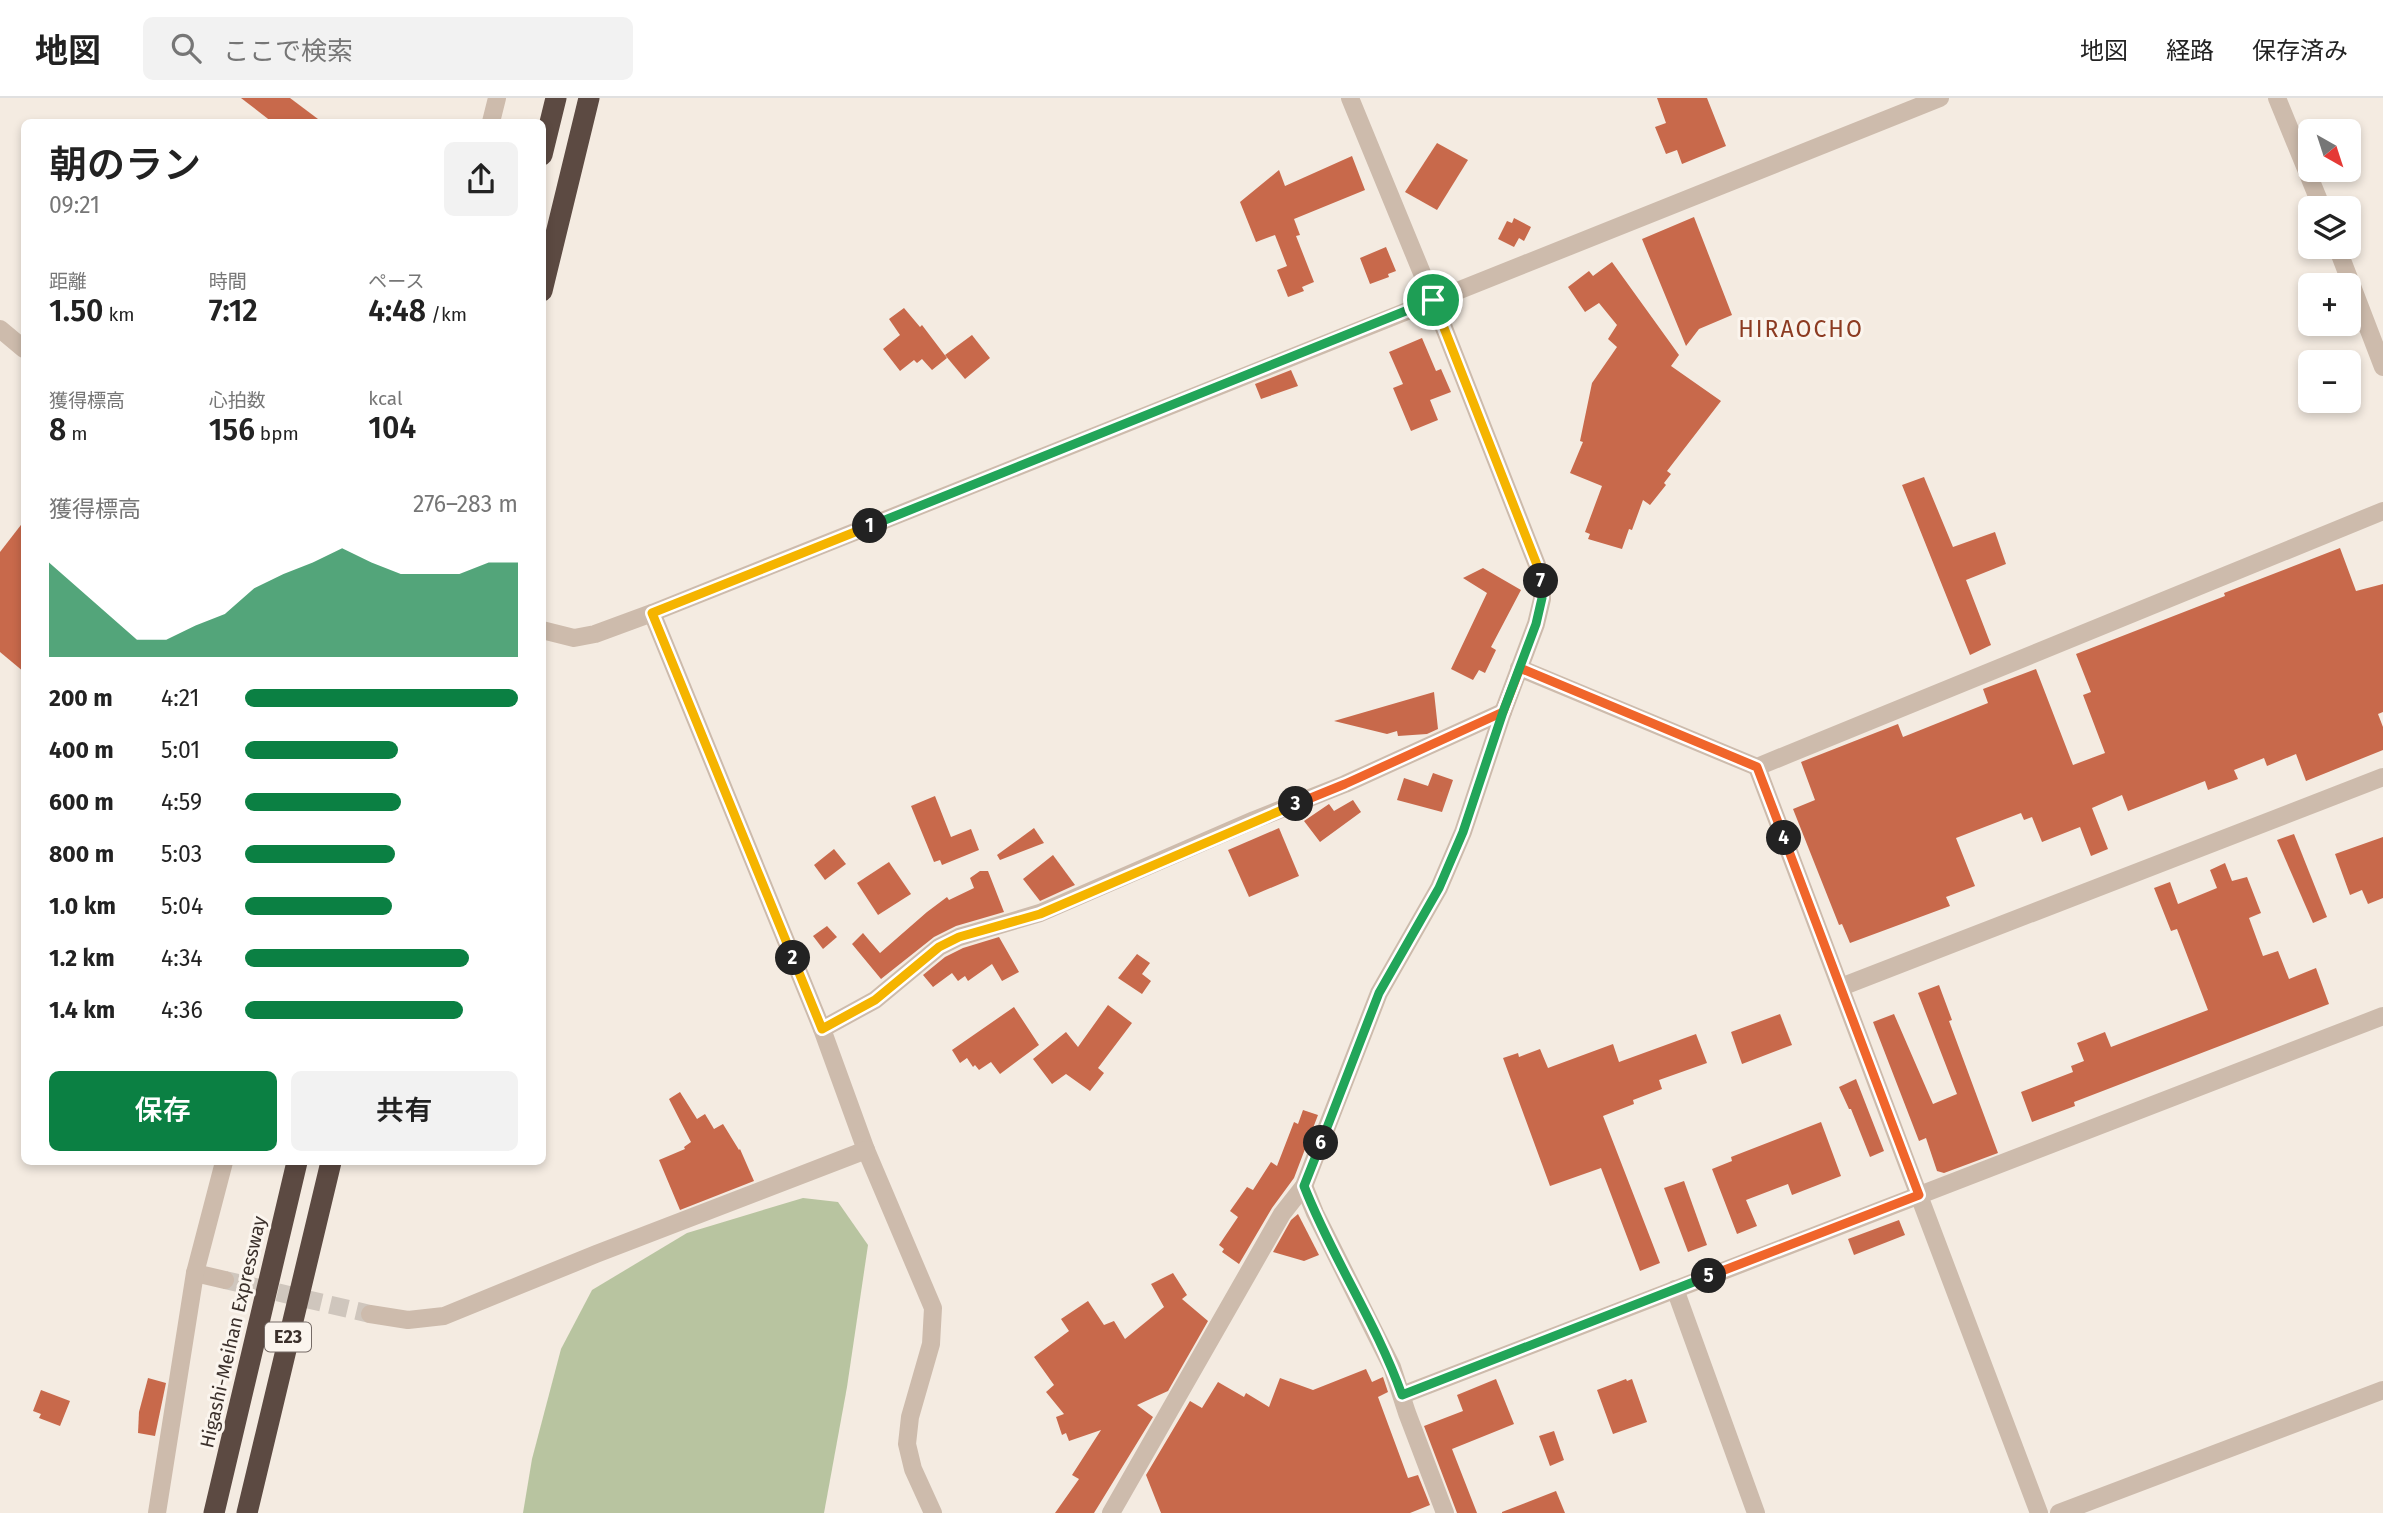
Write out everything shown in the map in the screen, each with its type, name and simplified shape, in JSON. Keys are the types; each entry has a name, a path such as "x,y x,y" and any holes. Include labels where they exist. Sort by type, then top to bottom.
{"highway":[{"path":"546,139 556,98"},
{"path":"546,275 589,98"},
{"name":"Higashi-Meihan Expressway","path":"214,1513 296,1165"},
{"name":"E23","path":"247,1513 330,1165"}],"street":[{"path":"492,119 497,98"},
{"path":"1111,1513 1282,1214 1304,1186 1379,993 1439,888 1463,832 1536,624 1542,598 1541,575 1350,98"},
{"path":"546,631 574,638 595,634 652,613 1940,98"},
{"path":"2277,98 2317,196"},
{"path":"2342,259 2383,367"},
{"path":"0,329 21,346"},
{"path":"1520,668 1757,767 2383,511"},
{"path":"652,613 822,1029 866,1150 933,1308 931,1344 910,1417 907,1444 912,1469 933,1513"},
{"path":"822,1029 875,1000 939,947 959,937 1040,914 1254,820 1345,784 1503,712"},
{"path":"1757,767 2039,1513"},
{"path":"1841,987 2383,777"},
{"path":"1402,1395 2383,1016"},
{"path":"370,1314 408,1320 444,1316 866,1150"},
{"path":"157,1513 195,1273 223,1165"},
{"path":"1304,1186 1392,1367 1445,1513"},
{"path":"195,1273 225,1280"},
{"path":"1675,1289 1756,1513"},
{"path":"2059,1513 2383,1390"}],"green space":[{"path":"803,1198 838,1202 868,1245 847,1387 824,1513 523,1513 532,1459 561,1349 592,1290 687,1233"}],"building":[{"path":"241,98 290,98 318,119 268,119"},
{"path":"1657,98 1707,98 1726,146 1682,164 1677,150 1666,154 1655,127 1666,123"},
{"path":"1437,143 1468,160 1437,210 1405,192"},
{"path":"1352,156 1365,190 1294,219 1300,235 1296,236 1314,282 1302,287 1304,291 1288,297 1277,270 1287,266 1275,235 1256,242 1240,202 1279,170 1285,186"},
{"path":"1694,217 1732,315 1699,329 1686,346 1642,239"},
{"path":"1514,218 1531,227 1524,241 1519,238 1514,247 1498,239 1507,221 1512,223"},
{"path":"1386,247 1396,271 1388,274 1389,277 1370,284 1360,258"},
{"path":"1612,262 1679,355 1671,366 1721,401 1667,471 1671,474 1664,483 1666,485 1650,505 1643,500 1622,549 1588,539 1590,534 1585,532 1602,486 1570,473 1583,442 1580,441 1592,383 1617,347 1608,339 1617,325 1599,303 1585,312 1568,287 1589,271 1593,276"},
{"path":"904,308 920,327 922,325 947,358 932,370 922,359 917,363 914,360 900,371 883,349 900,335 889,319"},
{"path":"972,335 990,358 965,379 945,355"},
{"path":"1422,338 1436,371 1441,369 1451,392 1430,400 1438,420 1411,431 1393,388 1403,384 1389,352"},
{"path":"1291,370 1298,386 1261,399 1255,384"},
{"path":"1924,477 1953,547 1995,532 2006,564 1966,580 1991,645 1970,655 1902,485"},
{"path":"21,525 21,670 0,652 0,552"},
{"path":"2340,548 2356,591 2383,584 2383,712 2378,714 2383,727 2383,750 2306,781 2296,754 2267,766 2264,758 2234,770 2238,779 2208,790 2205,781 2128,811 2122,795 2092,808 2108,849 2091,856 2080,827 2042,842 2032,817 2024,820 2021,813 1956,838 1975,886 1946,897 1950,906 1850,943 1842,924 1839,925 1793,809 1815,800 1801,762 1898,724 1903,737 1988,703 1983,689 2036,669 2073,765 2105,753 2083,695 2091,692 2076,654"},
{"path":"1483,568 1521,590 1491,647 1496,650 1485,673 1479,670 1473,680 1451,669 1487,593 1463,578"},
{"path":"1434,692 1438,729 1427,734 1398,736 1397,731 1387,734 1334,721"},
{"path":"1433,773 1453,780 1442,812 1397,800 1404,778 1428,786"},
{"path":"935,796 951,837 971,829 979,850 942,865 940,860 934,862 911,806"},
{"path":"1353,800 1361,812 1320,842 1304,821 1329,804 1334,811"},
{"path":"1034,828 1044,843 1000,860 997,855"},
{"path":"1279,828 1299,876 1249,897 1228,850"},
{"path":"2294,834 2327,917 2313,923 2277,840"},
{"path":"2383,837 2383,898 2368,904 2362,890 2350,895 2335,854"},
{"path":"834,849 846,864 825,880 814,865"},
{"path":"1053,855 1075,885 1040,901 1023,879"},
{"path":"889,862 911,894 878,915 857,883"},
{"path":"2225,863 2232,881 2247,877 2261,913 2249,918 2263,956 2278,951 2289,979 2316,968 2329,1004 2074,1102 2075,1106 2032,1122 2021,1092 2073,1072 2071,1066 2084,1061 2077,1043 2105,1032 2111,1047 2208,1010 2177,929 2171,931 2154,888 2170,882 2178,904 2217,888 2210,870"},
{"path":"980,871 988,871 1004,912 956,926 934,937 881,979 852,944 863,933 880,953 947,897 949,900 974,888 970,878"},
{"path":"827,926 837,937 823,949 813,936"},
{"path":"999,937 1019,972 1002,981 992,964 968,981 965,976 958,981 952,973 933,987 923,975 945,957 963,948"},
{"path":"1137,954 1150,963 1142,974 1151,981 1142,994 1118,978"},
{"path":"1939,985 1952,1020 1949,1021 1998,1153 1944,1173 1937,1171 1926,1138 1919,1141 1873,1022 1894,1014 1933,1104 1957,1094 1918,993"},
{"path":"1108,1005 1132,1023 1098,1068 1104,1073 1090,1091 1066,1074 1052,1084 1033,1059 1066,1032 1078,1047"},
{"path":"1014,1007 1039,1045 1000,1074 991,1062 979,1070 975,1065 973,1067 967,1058 960,1063 952,1050"},
{"path":"1780,1014 1792,1045 1742,1064 1731,1032"},
{"path":"1696,1034 1707,1063 1659,1080 1662,1089 1603,1116 1660,1263 1640,1271 1601,1168 1550,1186 1503,1058 1518,1053 1519,1057 1540,1049 1548,1068 1613,1044 1619,1062"},
{"path":"1856,1079 1884,1151 1870,1157 1839,1087"},
{"path":"680,1092 697,1119 705,1114 714,1129 723,1124 740,1149 754,1181 680,1210 659,1160 685,1149 691,1142 669,1099"},
{"path":"1303,1110 1318,1115 1294,1178 1272,1208 1239,1264 1222,1252 1224,1249 1219,1245 1238,1217 1230,1211 1247,1187 1253,1190 1271,1162 1277,1166 1294,1122 1298,1124"},
{"path":"1821,1122 1841,1176 1792,1195 1788,1184 1746,1200 1757,1226 1737,1234 1712,1169 1732,1161 1731,1157"},
{"path":"1684,1181 1707,1245 1688,1252 1664,1188"},
{"path":"1298,1214 1319,1255 1304,1261 1273,1252 1291,1220"},
{"path":"1899,1220 1905,1235 1854,1255 1848,1239"},
{"path":"1173,1273 1187,1295 1182,1299 1208,1321 1168,1391 1137,1405 1153,1417 1094,1513 1055,1513 1079,1479 1072,1475 1101,1430 1069,1441 1066,1433 1062,1435 1056,1417 1064,1414 1046,1392 1054,1385 1034,1357 1069,1331 1061,1319 1088,1301 1104,1325 1114,1321 1125,1339 1164,1307 1151,1284"},
{"path":"1366,1369 1372,1382 1383,1377 1388,1392 1378,1397 1408,1478 1418,1475 1430,1505 1410,1513 1161,1513 1146,1475 1190,1401 1202,1408 1218,1382 1244,1397 1246,1393 1269,1407 1280,1378 1313,1390"},
{"path":"148,1378 166,1383 155,1436 138,1433 139,1412"},
{"path":"1496,1379 1514,1424 1452,1449 1477,1513 1457,1513 1424,1426 1463,1411 1457,1395"},
{"path":"1632,1379 1647,1422 1613,1434 1597,1390"},
{"path":"41,1390 70,1401 60,1426 39,1418 41,1414 33,1411"},
{"path":"1554,1431 1564,1460 1550,1466 1539,1436"},
{"path":"1556,1491 1565,1513 1502,1513 1502,1512"}],"tunnel":[{"path":"225,1280 370,1314"}],"district":[{"name":"HIRAOCHO","path":"1801,329"}],"route":[{"path":"1433,300 652,613 822,1029 875,1000 939,947 959,937 1040,914 1254,820 1345,784 1503,712 1520,668 1757,767 1919,1195 1402,1395 1392,1367 1304,1186 1379,993 1439,888 1463,832 1503,712 1536,624 1542,598 1541,575 1433,300"}]}
